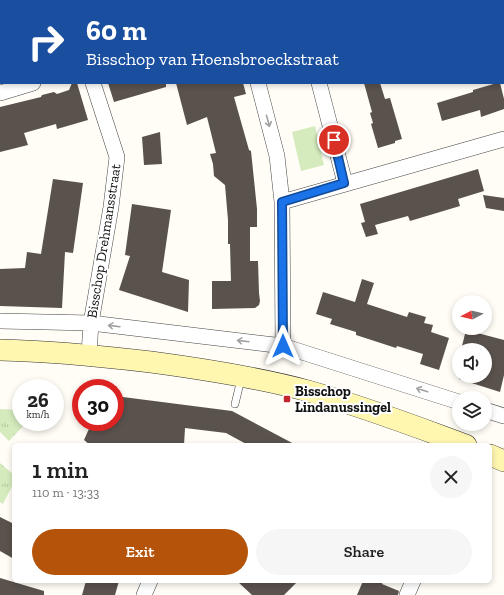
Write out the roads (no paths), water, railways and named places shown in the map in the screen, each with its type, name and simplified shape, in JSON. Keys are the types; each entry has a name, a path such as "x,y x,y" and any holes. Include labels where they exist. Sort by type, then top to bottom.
{"main road":[{"path":"0,350 32,350 90,354 186,367 241,377 308,391 460,443"},
{"path":"492,456 504,461"}],"street":[{"path":"0,93 30,84"},
{"name":"Bisschop Drehmansstraat","path":"90,354 91,323 111,208 117,157 93,84"},
{"path":"258,84 277,156 282,202 283,346"},
{"path":"319,84 344,183"},
{"path":"282,202 344,183 504,139"},
{"path":"0,321 91,323 283,346 452,400"},
{"path":"492,412 504,416"},
{"path":"144,595 149,583"},
{"path":"407,595 412,583"}],"lane":[{"path":"235,404 241,377"}],"place":[{"name":"Bisschop Lindanussingel","path":"287,399"}]}
